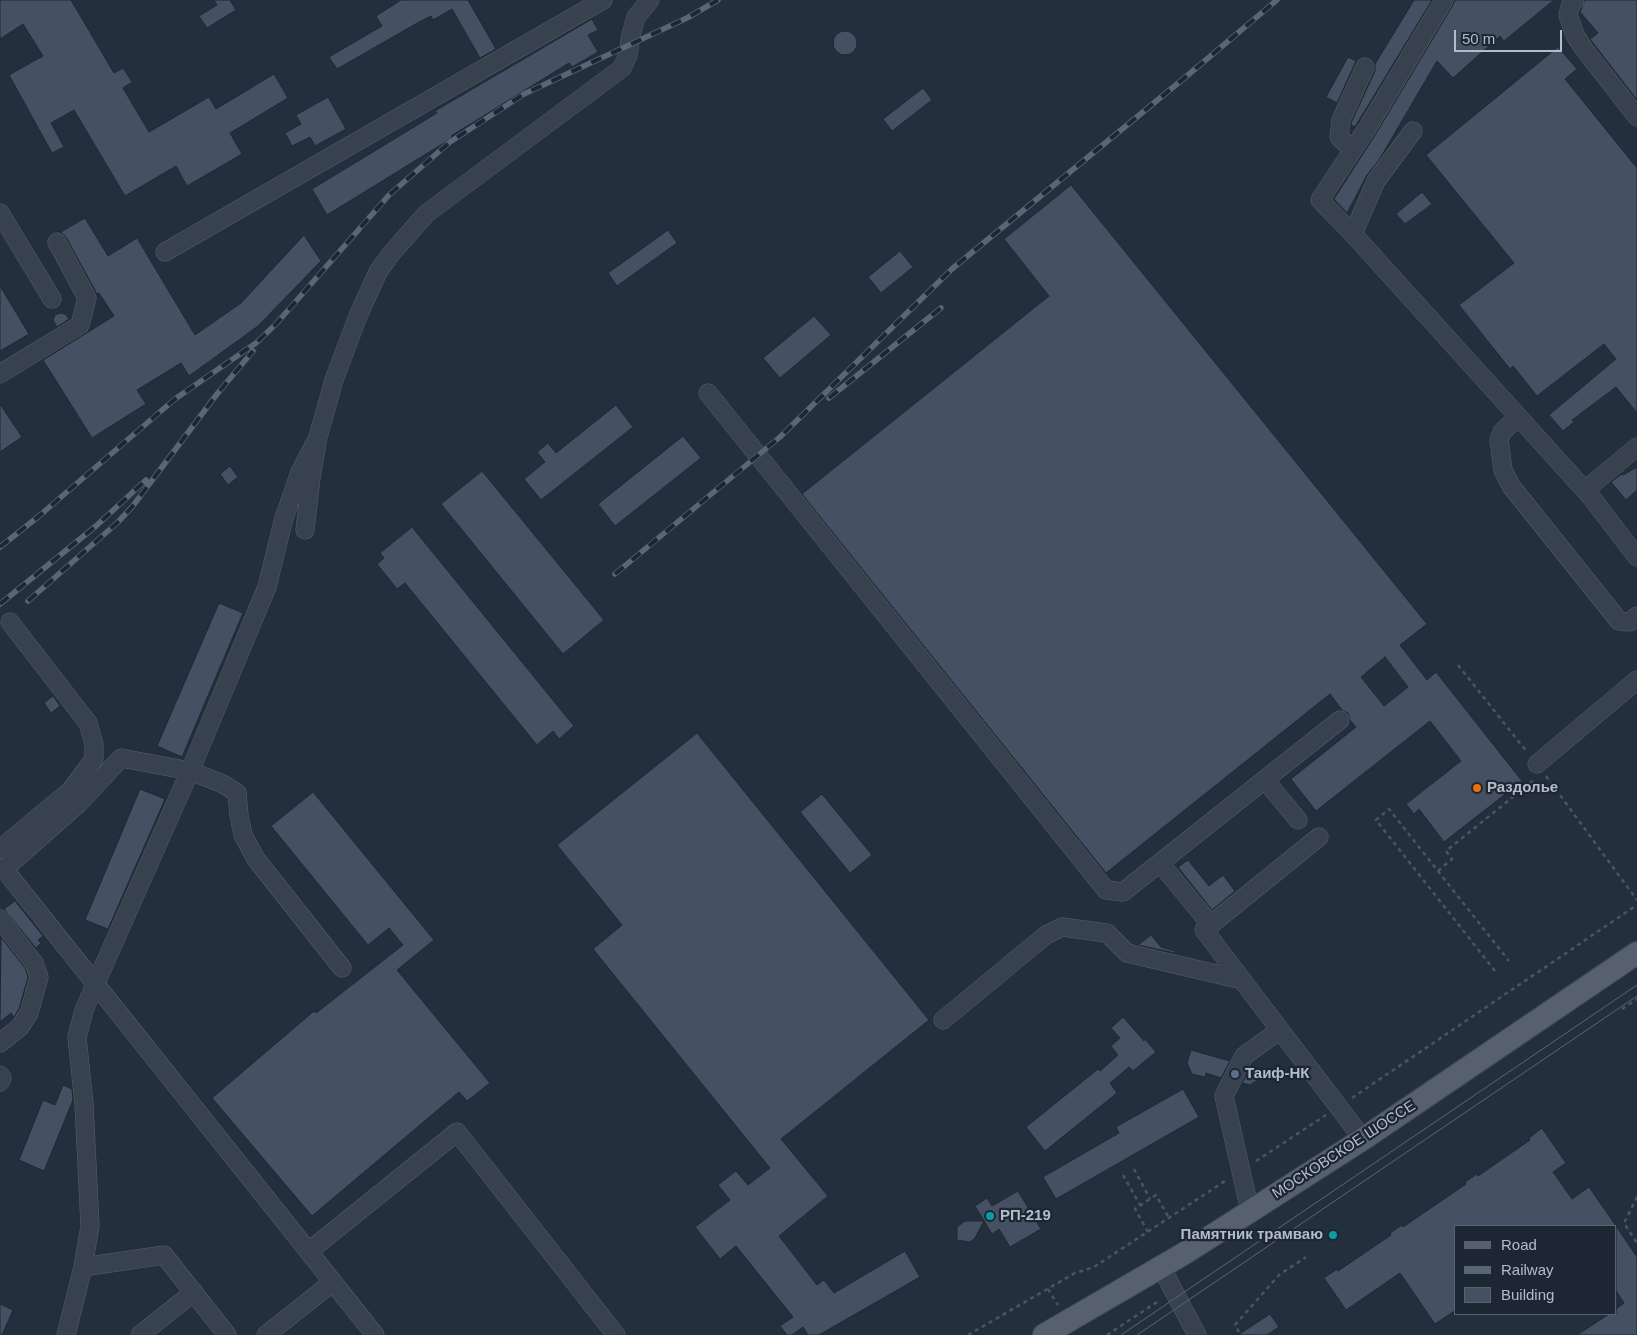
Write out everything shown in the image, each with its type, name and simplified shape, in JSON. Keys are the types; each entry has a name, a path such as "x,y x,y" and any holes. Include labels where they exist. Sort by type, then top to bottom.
{"main road":[{"name":"МОСКОВСКОЕ ШОССЕ","path":"1044,1335 1161,1267 1250,1212 1363,1139 1637,953"}],"lane":[{"path":"165,252 603,0"},
{"path":"305,530 318,437 334,380 358,316 378,272 390,255 426,214 622,68 628,55 636,17 650,0"},
{"path":"1444,0 1353,150 1320,200 1585,490 1637,557"},
{"path":"1575,0 1571,4 1568,15 1575,35 1637,117"},
{"path":"1353,150 1339,137 1341,120 1365,67"},
{"path":"1353,234 1376,181 1413,131"},
{"path":"0,213 52,299"},
{"path":"0,374 80,325 86,298 57,242"},
{"path":"708,393 1106,890 1123,892 1161,864 1340,720"},
{"path":"1518,416 1502,432 1499,440 1503,470 1511,486 1619,621 1630,622 1637,616"},
{"path":"66,1335 83,1267 90,1226 84,1104 77,1037 84,1010 190,771 267,588 284,518 300,472 318,437"},
{"path":"1585,490 1637,447"},
{"path":"0,849 71,790 94,759 94,744 88,723 10,622"},
{"path":"1540,768 1637,680"},
{"path":"342,968 256,859 243,835 239,815 238,793 223,784 190,771 121,758 79,803 4,870 376,1335"},
{"path":"1265,780 1298,820"},
{"path":"1319,837 1204,930 1363,1139"},
{"path":"1161,864 1211,925"},
{"path":"0,919 34,963 39,977 29,1014 20,1027 0,1044"},
{"path":"943,1020 1046,935 1062,928 1108,933 1127,953 1242,980"},
{"path":"1250,1212 1224,1096 1244,1056 1280,1030"},
{"path":"0,1075 2,1078 0,1082"},
{"path":"309,1251 457,1132 616,1335"},
{"path":"83,1267 164,1255 227,1335"},
{"path":"1161,1267 1197,1335"},
{"path":"266,1335 333,1282"},
{"path":"140,1335 194,1292"},
{"path":"1183,1335 1181,1322 1184,1311"}],"path":[{"path":"1458,665 1540,768 1637,900"},
{"path":"1438,871 1452,859 1446,851 1540,768"},
{"path":"1495,971 1376,820 1389,809 1509,961"},
{"path":"968,1335 1075,1273 1094,1267 1338,1107 1637,905"},
{"path":"1622,1009 1637,999"},
{"path":"1134,1169 1150,1199"},
{"path":"1123,1175 1140,1205"},
{"path":"1148,1232 1135,1209 1140,1205 1156,1195 1170,1218"},
{"path":"1637,1197 1624,1223 1637,1243"},
{"path":"1239,1332 1235,1326 1278,1275 1306,1257"},
{"path":"1048,1289 1058,1305"},
{"path":"1107,1335 1174,1292"}],"building":[{"path":"0,0 71,0 114,73 123,68 132,82 123,88 149,132 209,97 216,109 274,74 288,98 230,133 242,154 187,186 176,166 125,196 74,110 51,123 64,147 52,153 9,75 43,56 23,24 0,39"},
{"path":"214,0 230,0 236,10 207,28 199,16 217,5"},
{"path":"401,0 468,0 496,49 480,58 452,9 433,20 431,16 419,22 337,69 329,57 382,26 376,16"},
{"path":"1414,0 1432,0 1355,127 1351,123 1375,71 1375,64"},
{"path":"1455,0 1554,0 1504,41 1500,36 1453,78 1437,61 1379,160 1367,175 1347,213 1334,199 1377,132"},
{"path":"1585,0 1637,0 1637,100 1590,39 1598,33 1580,12"},
{"path":"592,19 598,30 588,35 598,52 572,67 569,63 327,215 312,189 437,113 435,111"},
{"path":"845,31 853,35 857,43 853,51 845,55 837,51 833,43 837,35"},
{"path":"1558,47 1577,69 1565,79 1637,168 1637,413 1616,387 1572,420 1574,422 1563,431 1549,415 1616,359 1604,344 1537,396 1513,366 1510,369 1459,305 1514,263 1426,155"},
{"path":"1348,57 1356,61 1337,103 1326,97"},
{"path":"923,88 932,100 892,131 883,119"},
{"path":"328,97 346,129 315,146 310,137 292,146 285,133 301,124 296,115"},
{"path":"1071,185 1427,624 1400,645 1427,680 1436,672 1522,781 1444,842 1419,809 1414,814 1406,804 1461,761 1430,721 1316,811 1291,779 1356,727 1350,720 1348,713 1342,710 1330,694 1106,873 802,494 1049,296 1004,239","holes":["1385,657 1408,687 1384,706 1361,677"]},
{"path":"1422,192 1432,204 1405,224 1396,214"},
{"path":"85,218 108,256 137,238 195,335 241,303 304,235 321,261 258,326 189,376 181,363 137,390 146,404 92,438 43,360 114,316 99,293 97,294 66,237 61,232"},
{"path":"668,230 677,243 617,286 608,273"},
{"path":"900,251 913,267 881,293 868,277"},
{"path":"0,286 29,334 0,351"},
{"path":"65,314 69,319 57,327 53,320 55,315"},
{"path":"814,316 831,335 780,378 763,358"},
{"path":"0,404 22,437 0,452"},
{"path":"616,405 633,427 541,500 524,479 545,462 537,452 548,443 556,453"},
{"path":"683,436 701,458 615,526 598,504"},
{"path":"230,466 238,477 228,485 220,474"},
{"path":"1637,467 1637,490 1626,500 1611,482"},
{"path":"482,471 604,620 563,654 441,504"},
{"path":"412,527 574,726 559,739 553,731 537,745 405,583 397,589 377,564 384,558 380,553"},
{"path":"219,603 243,613 182,757 157,746"},
{"path":"53,696 60,706 51,713 44,703"},
{"path":"697,733 929,1020 781,1139 828,1196 779,1236 817,1285 824,1280 834,1293 905,1251 920,1277 819,1335 808,1335 803,1327 792,1335 787,1335 780,1326 793,1317 736,1246 720,1259 695,1227 730,1200 718,1185 736,1171 748,1185 770,1168 593,949 622,925 557,845"},
{"path":"140,789 165,799 108,929 85,920"},
{"path":"313,792 434,940 397,970 490,1083 467,1101 459,1092 312,1216 212,1098 314,1011 316,1013 403,945 389,928 368,945 271,826"},
{"path":"822,794 872,855 850,873 800,812"},
{"path":"1188,860 1209,886 1223,875 1235,891 1212,910 1178,867"},
{"path":"15,901 43,936 38,940 41,943 36,948 4,909"},
{"path":"1151,935 1161,947 1175,951 1175,953 1138,945"},
{"path":"1,937 25,968 28,977 19,1009 14,1017 11,1013 0,1022"},
{"path":"1123,1017 1156,1052 1133,1071 1129,1067 1110,1083 1117,1093 1045,1151 1026,1127 1098,1069 1100,1071 1118,1055 1111,1046 1120,1038 1111,1028"},
{"path":"1191,1050 1230,1061 1221,1078 1206,1073 1205,1077 1192,1074 1187,1063"},
{"path":"1251,1066 1271,1071 1250,1085 1242,1083"},
{"path":"63,1085 72,1089 73,1100 44,1171 19,1160 43,1100 55,1105"},
{"path":"1183,1089 1199,1117 1056,1199 1043,1177 1119,1133 1116,1127"},
{"path":"1542,1128 1566,1163 1553,1172 1572,1199 1589,1187 1615,1225 1454,1225 1454,1311 1435,1324 1400,1273 1346,1310 1324,1278 1337,1269 1338,1271 1391,1235 1390,1233 1402,1225 1403,1227 1466,1184 1465,1182 1477,1174 1478,1176 1530,1140 1529,1138"},
{"path":"1018,1191 1041,1229 1010,1247 999,1229 992,1234 975,1206 987,1198 992,1206"},
{"path":"965,1221 984,1221 975,1238 970,1242 957,1240 957,1227"},
{"path":"1617,1227 1637,1257 1637,1335 1577,1335 1607,1315 1617,1315 1617,1308 1624,1303 1617,1292"},
{"path":"0,1304 13,1310 2,1335 0,1335"},
{"path":"1270,1314 1279,1327 1267,1335 1238,1335"}],"tram line":[{"path":"1121,1335 1637,985"},
{"path":"1137,1335 1637,996"}],"railway":[{"path":"0,547 39,516 175,399 256,343 276,324 389,195 450,142 524,94 687,18 718,0"},
{"path":"615,574 780,437 953,268 1277,0"},
{"path":"829,398 941,308"},
{"path":"28,601 117,523 132,507 217,394 253,351"},
{"path":"0,604 96,526 146,480"}],"place":[{"name":"Раздолье","path":"1477,788"},
{"name":"Таиф-НК","path":"1235,1074"},
{"name":"РП-219","path":"990,1216"},
{"name":"Памятник трамваю","path":"1333,1235"}]}
